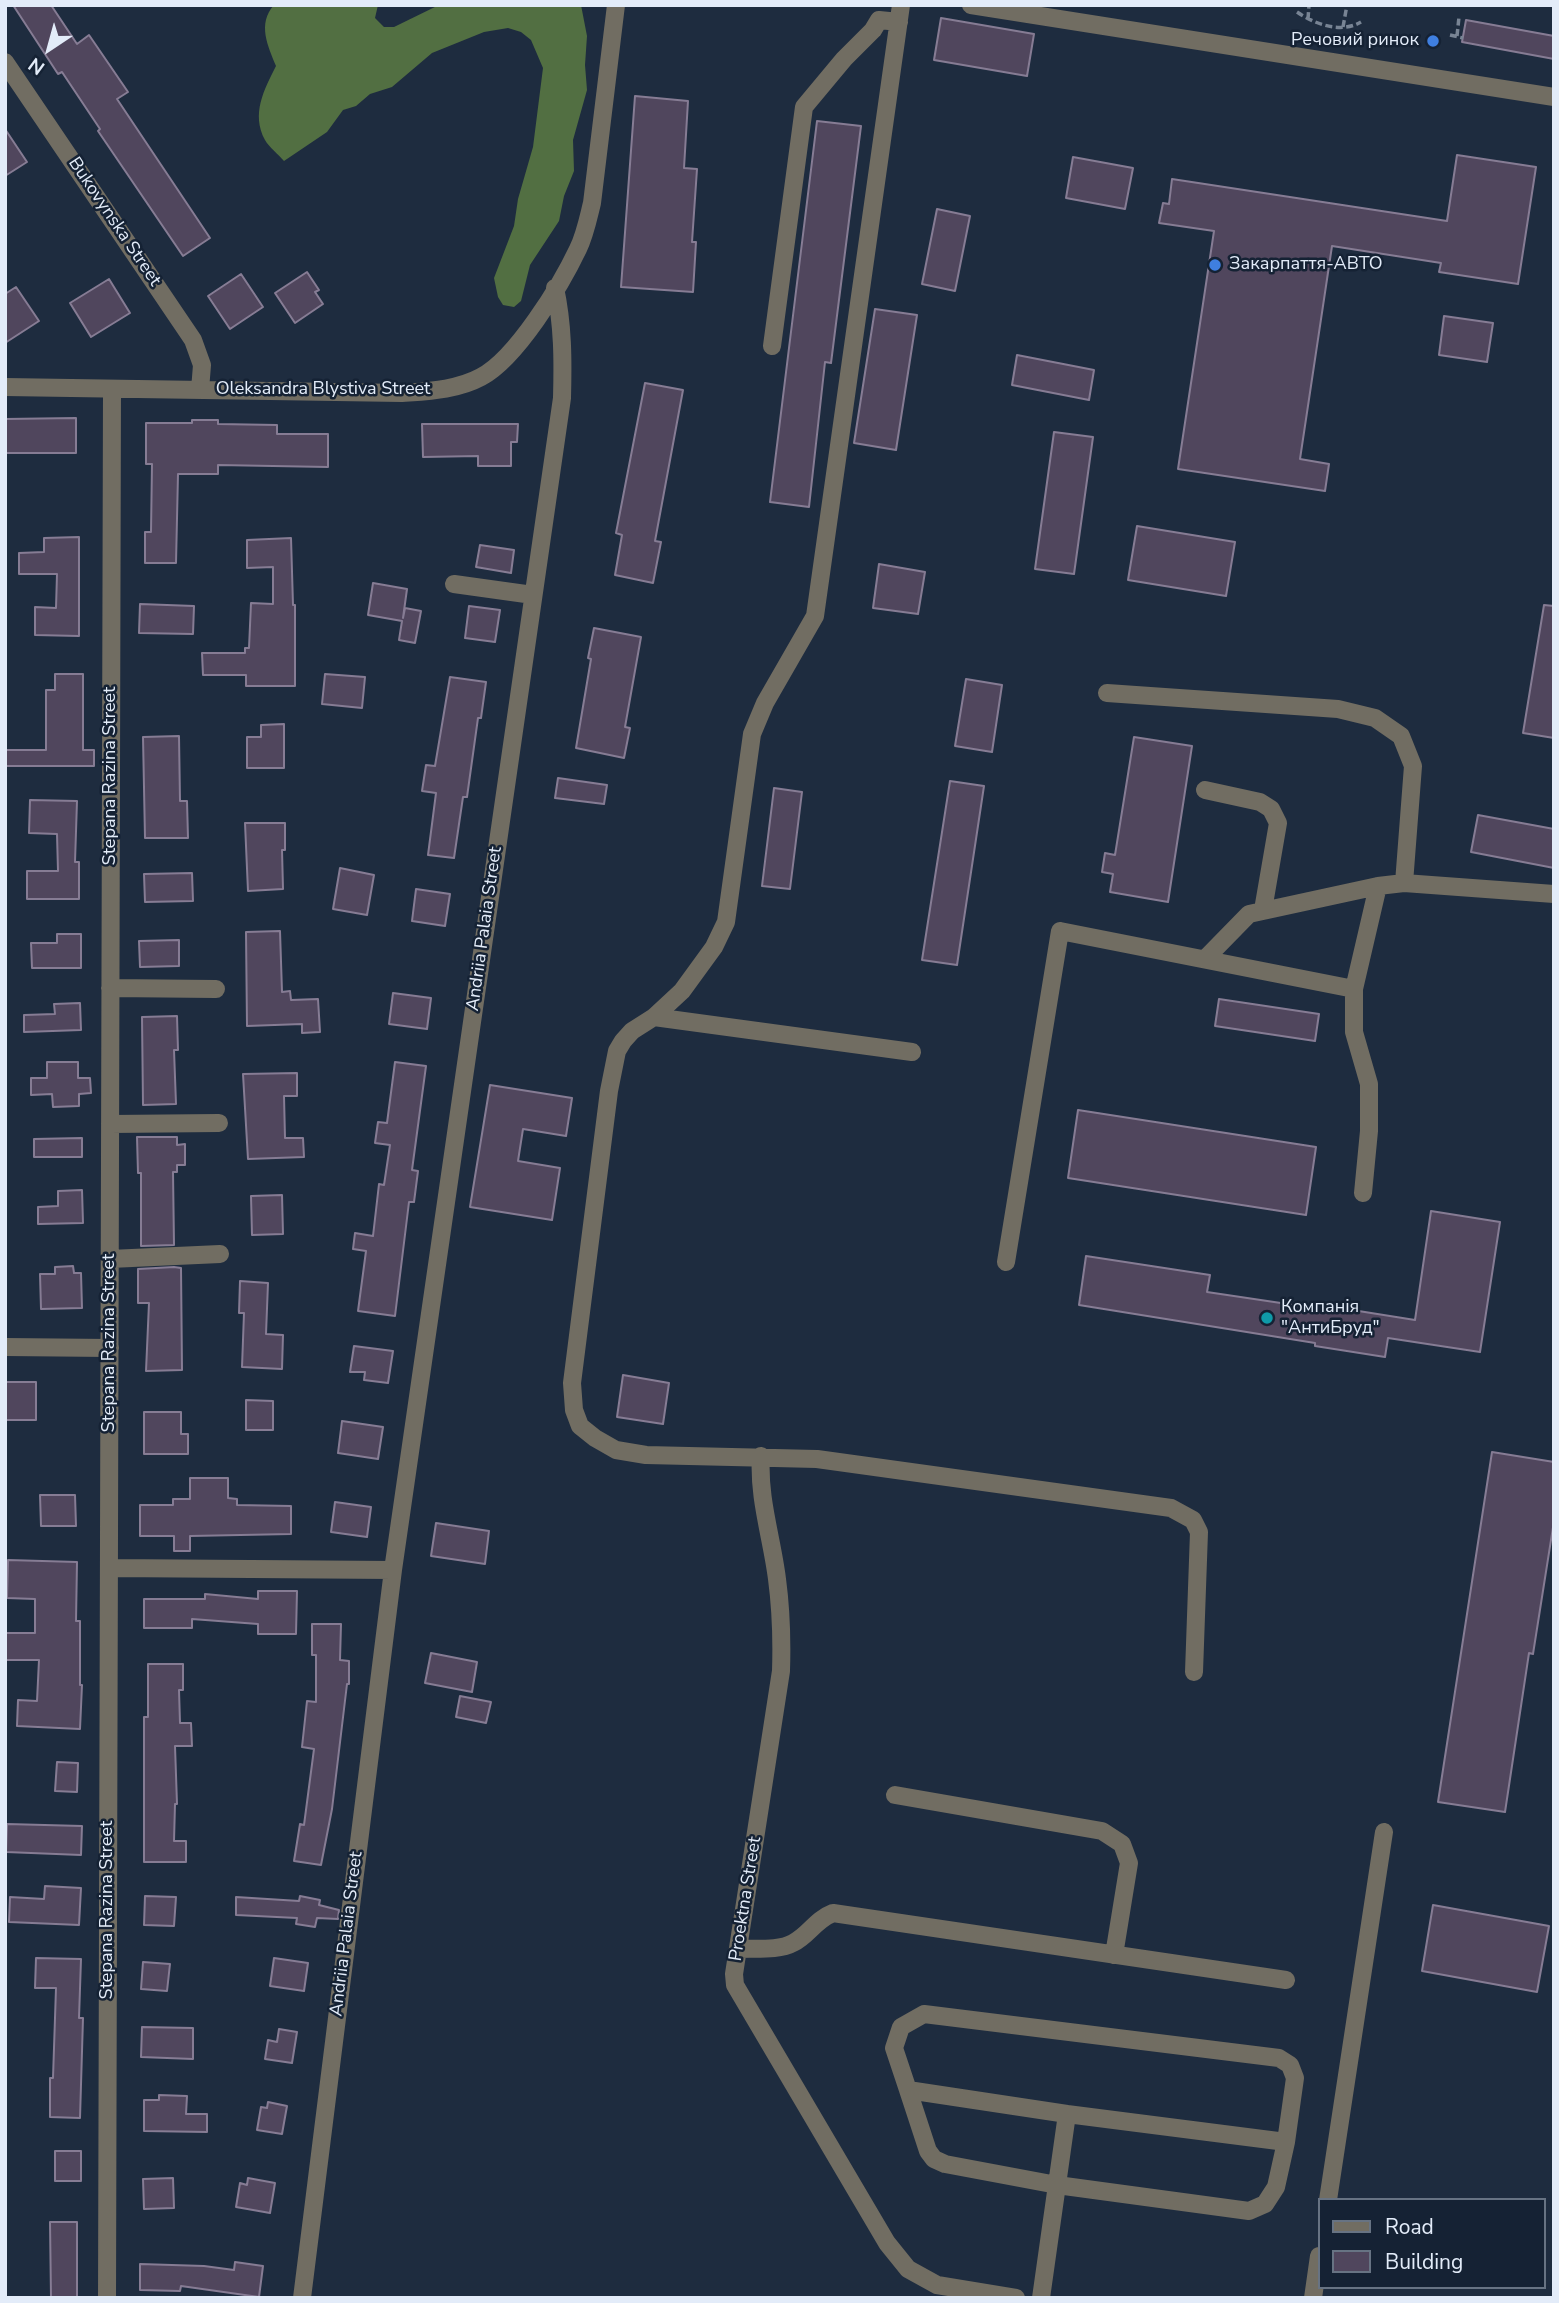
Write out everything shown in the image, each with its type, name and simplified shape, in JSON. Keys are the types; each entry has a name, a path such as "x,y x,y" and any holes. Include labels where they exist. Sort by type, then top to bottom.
{"street":[{"name":"Oleksandra Blystiva Street","path":"5,387 402,393 434,391 481,377 513,348 540,314 578,250 592,203 616,5"},
{"path":"971,5 1554,97"},
{"path":"772,346 804,107 879,20 900,14 816,616 765,703 752,734 726,922 714,947 682,990 654,1017 632,1031 617,1051 609,1091 576,1341 572,1383 573,1410 580,1426 615,1450 646,1455 817,1459 1171,1508 1193,1520 1199,1532 1194,1672"},
{"name":"Bukovynska Street","path":"5,62 193,340 202,365 200,390"},
{"name":"Andriia Palaia Street","path":"302,2298 393,1570 562,398 563,339 555,288"},
{"name":"Stepana Razina Street","path":"107,2298 112,388"},
{"path":"454,584 533,595"},
{"path":"1107,693 1338,709 1375,718 1401,736 1413,766 1404,883"},
{"path":"1205,790 1260,802 1271,810 1278,822 1263,910"},
{"path":"1205,959 1249,914 1378,887 1404,883 1554,894"},
{"path":"1363,1193 1370,1131 1369,1084 1354,1032 1354,989 1378,887"},
{"path":"1006,1262 1060,931 1354,989"},
{"path":"110,988 216,989"},
{"path":"654,1017 912,1052"},
{"path":"110,1124 219,1124"},
{"path":"110,1259 220,1254"},
{"path":"5,1347 110,1348"},
{"name":"Proektna Street","path":"761,1456 759,1479 777,1578 782,1638 781,1671 734,1974 735,1986 887,2243 908,2269 937,2285 1016,2298"},
{"path":"109,1568 393,1570"},
{"path":"895,1795 1102,1831 1122,1844 1129,1863 1114,1955"},
{"path":"1328,2198 1384,1832"},
{"path":"738,1949 796,1942 820,1918 833,1913 1286,1980"},
{"path":"924,2014 1279,2058 1290,2065 1294,2078 1286,2143 1276,2187 1265,2204 1249,2211 1057,2185 945,2164 934,2159 928,2151 894,2048 901,2027 924,2014"},
{"path":"908,2090 1286,2143"},
{"path":"1041,2298 1067,2114"},
{"path":"1313,2298 1318,2263"}],"path":[{"path":"1307,19 1310,5"},
{"path":"1343,27 1347,5"},
{"path":"1297,12 1315,24 1351,28 1361,22"},
{"path":"1457,36 1459,17"},
{"path":"1450,35 1463,38"}],"green space":[{"path":"274,5 378,5 375,18 384,27 394,27 439,5 581,5 587,36 587,90 573,140 574,171 564,196 559,221 530,265 521,301 514,307 503,305 498,297 494,278 514,226 518,199 533,147 543,68 531,40 521,32 508,28 484,32 432,53 392,87 370,94 356,106 343,110 327,132 284,161 265,140 259,121 261,102 276,66 267,43 265,27"}],"building":[{"path":"13,5 51,5 77,44 89,35 128,92 117,99 210,238 183,256 98,131 100,129 62,72 58,74"},
{"path":"941,18 1034,34 1027,76 934,60"},
{"path":"1466,20 1554,36 1554,59 1462,42"},
{"path":"635,96 688,101 684,168 697,169 692,242 696,242 693,292 621,287"},
{"path":"817,121 861,126 831,363 825,362 809,507 770,502"},
{"path":"5,129 27,162 5,176"},
{"path":"1457,155 1536,167 1518,284 1439,272 1441,263 1332,246 1300,459 1329,464 1325,491 1178,469 1214,231 1159,223 1163,203 1169,204 1172,179 1447,221"},
{"path":"1073,157 1133,168 1125,209 1066,198"},
{"path":"937,209 970,216 955,291 922,284"},
{"path":"307,272 319,290 315,292 323,304 295,323 275,293"},
{"path":"241,274 263,307 230,329 208,296"},
{"path":"109,279 130,313 91,337 70,303"},
{"path":"16,287 39,321 5,343 5,294"},
{"path":"875,309 917,315 896,450 854,443"},
{"path":"1444,316 1493,323 1487,362 1439,355"},
{"path":"1017,355 1094,370 1089,400 1012,385"},
{"path":"645,383 683,390 655,541 661,542 653,583 615,575 622,535 616,533"},
{"path":"76,418 76,453 5,453 5,419"},
{"path":"192,420 218,420 218,424 277,425 277,434 328,434 328,467 218,465 218,474 178,474 176,563 145,563 145,532 151,532 152,464 146,464 146,423 192,423"},
{"path":"422,424 518,424 517,442 511,442 511,466 478,466 478,456 423,457"},
{"path":"1054,432 1093,437 1074,574 1035,569"},
{"path":"1137,526 1235,542 1226,596 1128,580"},
{"path":"79,537 79,636 35,635 35,607 56,608 57,574 19,574 19,553 44,552 44,538"},
{"path":"291,538 295,605 295,686 246,686 246,675 203,675 202,653 245,653 245,648 249,648 251,603 273,604 273,567 247,568 247,540"},
{"path":"480,545 514,550 511,573 476,567"},
{"path":"879,564 925,572 918,614 873,608"},
{"path":"373,583 407,589 403,618 405,608 421,611 415,643 399,640 402,621 368,615"},
{"path":"140,604 194,606 193,634 139,633"},
{"path":"1544,605 1554,606 1554,738 1523,733"},
{"path":"469,606 500,610 495,642 465,638"},
{"path":"594,628 641,637 625,727 630,728 624,758 576,748"},
{"path":"55,674 83,674 83,750 94,750 94,766 5,766 5,750 46,750 46,690 55,690"},
{"path":"325,674 365,677 362,708 322,704"},
{"path":"450,677 486,682 454,858 428,855 436,793 422,791 426,765 435,766"},
{"path":"966,679 1002,685 992,752 955,746"},
{"path":"284,724 284,768 247,768 247,737 261,737 261,725"},
{"path":"179,736 180,801 187,801 188,838 145,838 143,737"},
{"path":"1134,737 1192,746 1168,902 1110,892 1113,874 1102,872 1105,853 1115,855"},
{"path":"558,778 607,785 604,804 555,798"},
{"path":"950,781 984,786 957,965 922,960"},
{"path":"774,788 802,792 790,889 762,886"},
{"path":"30,800 77,801 75,862 79,862 79,899 27,899 27,871 58,871 57,834 29,833"},
{"path":"1478,815 1554,829 1554,868 1471,852"},
{"path":"245,823 285,823 285,850 282,850 283,889 248,891"},
{"path":"340,868 374,875 367,915 333,909"},
{"path":"192,873 193,901 145,902 144,874"},
{"path":"416,889 450,894 445,926 412,921"},
{"path":"280,931 282,992 290,991 291,1000 318,999 320,1032 302,1033 302,1024 247,1026 246,932"},
{"path":"57,934 81,934 81,968 32,968 31,943 57,943"},
{"path":"179,940 179,966 140,967 139,941"},
{"path":"393,993 431,998 427,1029 389,1024"},
{"path":"1219,999 1319,1014 1315,1041 1215,1026"},
{"path":"80,1003 81,1030 24,1032 24,1015 55,1014 54,1004"},
{"path":"177,1016 178,1050 174,1050 176,1104 143,1105 142,1017"},
{"path":"47,1062 78,1062 78,1078 90,1078 91,1093 79,1094 79,1106 53,1107 52,1094 31,1095 31,1078 47,1078"},
{"path":"395,1062 426,1066 412,1170 418,1171 414,1202 409,1202 395,1316 358,1311 366,1251 353,1249 355,1233 373,1236 379,1184 384,1185 390,1145 375,1143 378,1122 387,1123"},
{"path":"297,1073 297,1096 284,1096 285,1138 303,1138 304,1157 248,1159 243,1074"},
{"path":"490,1085 572,1098 566,1136 523,1129 518,1161 560,1168 552,1220 470,1207"},
{"path":"1078,1110 1316,1147 1306,1215 1068,1178"},
{"path":"137,1137 177,1137 177,1145 185,1144 185,1165 177,1165 177,1172 173,1172 174,1245 141,1246 141,1173 138,1173"},
{"path":"82,1138 82,1157 34,1157 34,1139"},
{"path":"82,1190 83,1223 38,1224 38,1207 58,1206 58,1191"},
{"path":"282,1195 283,1234 252,1235 251,1196"},
{"path":"1431,1211 1500,1222 1480,1352 1388,1338 1385,1357 1079,1305 1086,1256 1210,1275 1207,1292 1321,1309 1321,1305 1415,1320"},
{"path":"73,1266 74,1273 81,1273 82,1308 41,1309 40,1274 55,1274 55,1267"},
{"path":"181,1268 182,1370 146,1371 149,1303 138,1303 138,1269"},
{"path":"240,1281 268,1283 266,1334 283,1335 282,1369 242,1367 244,1313 239,1313"},
{"path":"354,1346 393,1351 388,1383 364,1380 365,1372 350,1372"},
{"path":"623,1375 669,1383 663,1424 617,1417"},
{"path":"5,1382 36,1382 36,1420 5,1420"},
{"path":"246,1400 273,1401 273,1430 246,1430"},
{"path":"144,1412 181,1412 181,1434 188,1434 188,1454 144,1454"},
{"path":"342,1421 383,1427 378,1459 338,1453"},
{"path":"1492,1452 1554,1462 1554,1521 1533,1654 1529,1653 1505,1812 1438,1802"},
{"path":"190,1478 228,1478 228,1498 237,1499 237,1505 291,1506 291,1534 190,1536 190,1551 174,1551 174,1536 140,1536 140,1505 173,1505 173,1499 190,1499"},
{"path":"40,1495 75,1495 76,1526 41,1526"},
{"path":"335,1502 371,1507 367,1537 331,1532"},
{"path":"436,1523 489,1531 485,1564 431,1556"},
{"path":"8,1560 77,1562 76,1621 80,1621 82,1685 80,1729 17,1726 18,1700 37,1701 39,1660 5,1660 5,1633 35,1633 35,1599 7,1598"},
{"path":"258,1591 297,1591 296,1634 258,1634 258,1624 192,1619 192,1628 144,1628 144,1599 205,1599 205,1594 258,1599"},
{"path":"312,1624 341,1624 340,1660 349,1661 349,1684 332,1809 321,1865 294,1861 300,1824 304,1825 314,1749 302,1747 307,1701 316,1702 316,1655 312,1655"},
{"path":"431,1653 477,1662 472,1692 425,1683"},
{"path":"148,1664 183,1664 183,1690 179,1690 180,1723 191,1723 192,1746 175,1746 177,1804 174,1841 186,1841 186,1862 144,1862 144,1717 148,1717"},
{"path":"460,1696 491,1702 486,1723 456,1717"},
{"path":"57,1762 78,1763 77,1792 55,1791"},
{"path":"7,1824 82,1826 81,1855 6,1852"},
{"path":"45,1886 81,1888 79,1925 9,1922 10,1897 44,1899"},
{"path":"145,1896 176,1897 174,1926 144,1925"},
{"path":"300,1896 320,1900 319,1905 339,1910 338,1919 317,1918 315,1927 296,1924 297,1918 236,1915 236,1897 299,1901"},
{"path":"1433,1905 1549,1926 1537,1992 1422,1971"},
{"path":"36,1958 81,1959 79,2018 83,2018 80,2118 50,2117 56,1988 35,1988"},
{"path":"274,1958 308,1963 304,1991 270,1986"},
{"path":"143,1962 170,1964 167,1991 141,1989"},
{"path":"142,2027 193,2028 193,2059 141,2057"},
{"path":"279,2029 297,2032 292,2063 265,2059 268,2040 277,2042"},
{"path":"159,2095 187,2096 186,2114 207,2114 207,2132 144,2131 144,2100 159,2100"},
{"path":"268,2102 287,2106 282,2134 257,2130 261,2107 267,2108"},
{"path":"55,2151 81,2151 81,2181 55,2181"},
{"path":"173,2178 174,2208 144,2209 143,2179"},
{"path":"248,2178 275,2183 270,2213 236,2207 240,2183 247,2185"},
{"path":"50,2222 77,2222 77,2298 51,2298"},
{"path":"235,2262 263,2266 259,2297 181,2286 180,2291 140,2290 140,2264 234,2270"}],"place":[{"name":"Речовий ринок","path":"1433,41"},
{"name":"Закарпаття-АВТО","path":"1215,265"},
{"name":"Компанія \"АнтиБруд\"","path":"1267,1318"}]}
